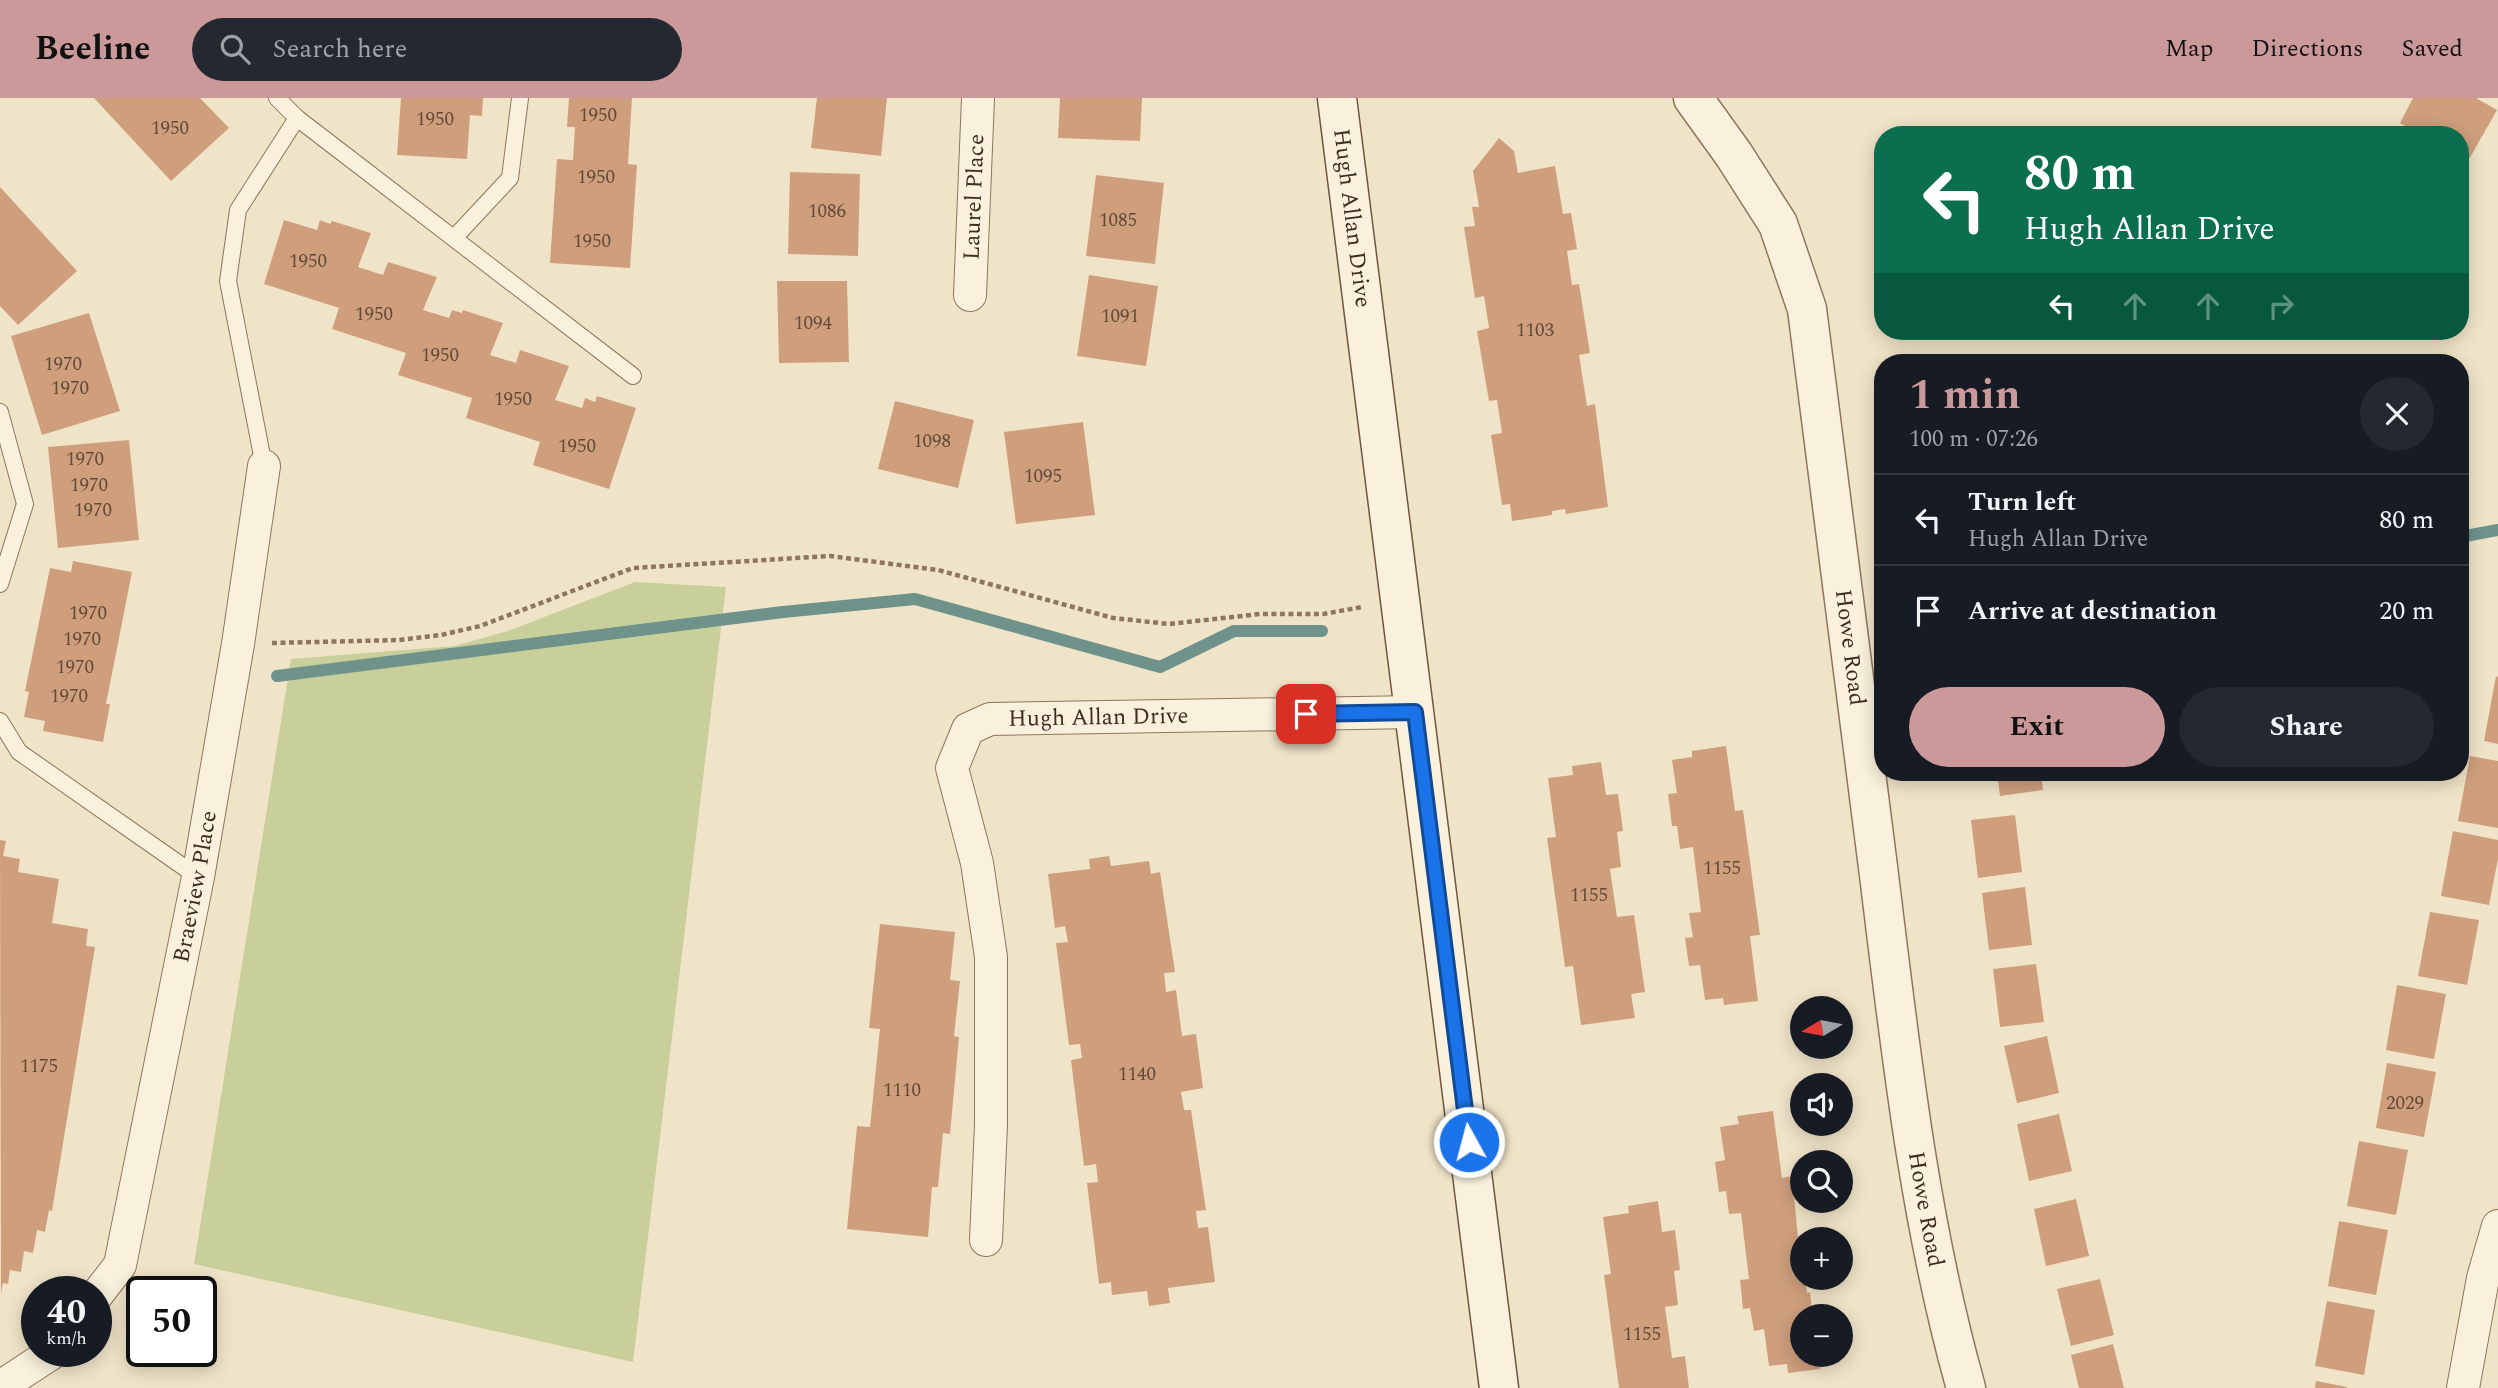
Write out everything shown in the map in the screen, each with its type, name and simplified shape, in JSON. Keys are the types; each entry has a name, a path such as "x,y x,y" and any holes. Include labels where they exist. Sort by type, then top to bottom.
{"street":[{"name":"Laurel Place","path":"970,295 978,98"},
{"name":"Hugh Allan Drive","path":"1337,98 1499,1388"},
{"name":"Howe Road","path":"1693,98 1734,155 1778,224 1807,309 1891,971 1918,1161 1955,1349 1966,1388"},
{"name":"Braeview Place","path":"111,1276 120,1265 198,877 238,644 264,466"},
{"name":"Hugh Allan Drive","path":"986,1240 991,1124 991,957 977,863 952,768 968,729 990,719 1415,712"},
{"path":"2463,1388 2483,1278 2498,1226"},
{"path":"0,1387 31,1367"}],"lane":[{"path":"277,98 297,118 633,376"},
{"path":"454,238 510,178 520,98"},
{"path":"264,466 228,281 239,210 297,118"},
{"path":"0,411 25,504 0,584"},
{"path":"0,721 19,752 198,877"}],"path":[{"path":"238,644 398,640 440,635 480,626 634,568 830,556 938,570 1113,618 1169,624 1260,614 1323,614 1401,601"}],"green space":[{"path":"635,582 726,587 633,1362 194,1264 291,659 454,646 508,631"}],"building":[{"path":"94,98 200,98 229,128 171,181"},
{"path":"401,98 483,98 482,116 470,115 467,159 397,155"},
{"path":"569,98 632,98 628,164 637,165 630,268 550,263 557,159 573,160 575,127 567,127"},
{"path":"817,98 887,98 881,156 811,148"},
{"path":"1060,98 1142,98 1140,141 1058,138"},
{"path":"2413,98 2476,98 2497,110 2469,159 2469,126 2405,126 2400,123"},
{"path":"1499,138 1514,151 1518,173 1555,166 1563,214 1571,213 1577,249 1567,251 1572,285 1579,284 1590,353 1579,355 1587,406 1595,404 1608,507 1566,514 1565,509 1552,511 1552,515 1512,521 1510,504 1502,505 1491,435 1502,433 1497,400 1489,401 1477,331 1489,328 1484,296 1475,298 1464,227 1475,226 1472,207 1479,207 1473,171"},
{"path":"790,172 860,174 858,256 788,254"},
{"path":"1096,175 1164,183 1155,264 1086,256"},
{"path":"0,187 77,271 18,325 0,306"},
{"path":"284,220 317,230 320,220 330,224 332,221 371,233 358,267 383,275 388,262 437,277 423,310 449,318 452,310 462,313 463,310 503,323 490,355 516,363 520,350 569,366 555,400 582,408 585,398 595,402 597,396 636,408 609,489 533,465 540,442 466,418 472,398 398,375 406,353 332,329 339,308 264,284"},
{"path":"1089,275 1158,286 1146,366 1077,356"},
{"path":"777,281 847,281 849,362 779,363"},
{"path":"89,313 120,411 42,435 11,336"},
{"path":"895,401 974,420 958,488 878,469"},
{"path":"1083,422 1095,515 1016,524 1004,432"},
{"path":"129,440 139,540 58,548 48,447"},
{"path":"73,561 132,572 106,704 110,704 103,742 43,731 45,721 24,717 29,692 25,691 50,568 71,572"},
{"path":"2496,676 2498,677 2498,744 2484,741"},
{"path":"1726,746 1735,811 1743,810 1760,935 1750,936 1758,1001 1724,1005 1723,998 1705,1000 1700,965 1689,966 1685,938 1693,937 1689,913 1701,912 1693,847 1680,849 1677,826 1672,826 1668,794 1677,793 1672,760 1692,757 1692,751"},
{"path":"2470,756 2498,761 2498,828 2458,821 2465,781 2469,781"},
{"path":"1601,762 1606,795 1618,794 1623,831 1617,832 1621,867 1610,869 1617,917 1634,915 1645,992 1631,994 1635,1018 1581,1025 1573,966 1565,967 1547,838 1556,837 1548,778 1573,775 1572,766"},
{"path":"1998,781 2042,781 2043,790 2000,796"},
{"path":"2015,815 2022,872 1978,878 1971,820"},
{"path":"2453,831 2498,840 2498,859 2489,905 2441,896"},
{"path":"0,840 6,841 3,856 20,859 18,872 59,879 52,923 88,929 86,946 95,947 52,1211 49,1210 45,1232 37,1230 33,1253 24,1251 21,1272 10,1270 8,1284 3,1283 1,1293"},
{"path":"1109,856 1111,866 1149,861 1151,874 1160,872 1175,972 1164,973 1166,992 1176,990 1182,1036 1196,1034 1203,1088 1181,1092 1184,1110 1191,1110 1206,1210 1196,1211 1198,1228 1208,1227 1215,1282 1168,1288 1170,1303 1149,1306 1147,1291 1112,1295 1111,1282 1099,1284 1087,1183 1098,1182 1096,1164 1084,1166 1071,1060 1082,1058 1080,1044 1069,1045 1056,943 1068,942 1065,926 1055,928 1048,874 1090,869 1089,859"},
{"path":"2025,887 2032,945 1989,950 1982,893"},
{"path":"2430,912 2479,920 2467,985 2418,976"},
{"path":"880,924 955,932 950,980 960,981 954,1036 959,1037 950,1134 943,1133 938,1187 932,1187 928,1237 847,1229 857,1126 870,1127 880,1029 869,1028"},
{"path":"2036,964 2044,1022 2000,1027 1993,969"},
{"path":"2397,985 2446,994 2434,1059 2386,1050"},
{"path":"2047,1036 2059,1093 2017,1103 2004,1046"},
{"path":"2387,1063 2436,1072 2424,1137 2376,1128"},
{"path":"1773,1111 1782,1178 1790,1176 1790,1213 1796,1213 1797,1227 1790,1227 1790,1290 1810,1292 1812,1304 1790,1304 1790,1367 1820,1369 1788,1373 1787,1364 1769,1366 1764,1329 1754,1331 1750,1308 1743,1309 1740,1280 1749,1279 1741,1213 1729,1214 1726,1191 1719,1192 1715,1162 1725,1160 1720,1127 1739,1124 1737,1116"},
{"path":"2059,1114 2072,1171 2029,1181 2017,1124"},
{"path":"2359,1141 2408,1150 2396,1215 2347,1206"},
{"path":"2076,1199 2089,1256 2046,1266 2034,1209"},
{"path":"1658,1201 1662,1232 1675,1230 1680,1270 1674,1271 1678,1305 1665,1307 1672,1358 1685,1356 1689,1388 1619,1388 1604,1275 1611,1274 1603,1217 1629,1213 1628,1206"},
{"path":"2339,1221 2388,1230 2376,1295 2328,1286"},
{"path":"2100,1279 2114,1335 2071,1346 2057,1289"},
{"path":"2327,1301 2375,1310 2364,1375 2315,1366"},
{"path":"2113,1344 2124,1388 2079,1388 2071,1355"},
{"path":"2316,1381 2347,1387 2347,1388 2315,1388"}],"waterway":[{"path":"2469,535 2498,530"},
{"path":"277,676 783,612 915,599 1160,667 1234,631 1322,631"}],"route":[{"path":"1306,714 1415,712 1469,1142"}]}
